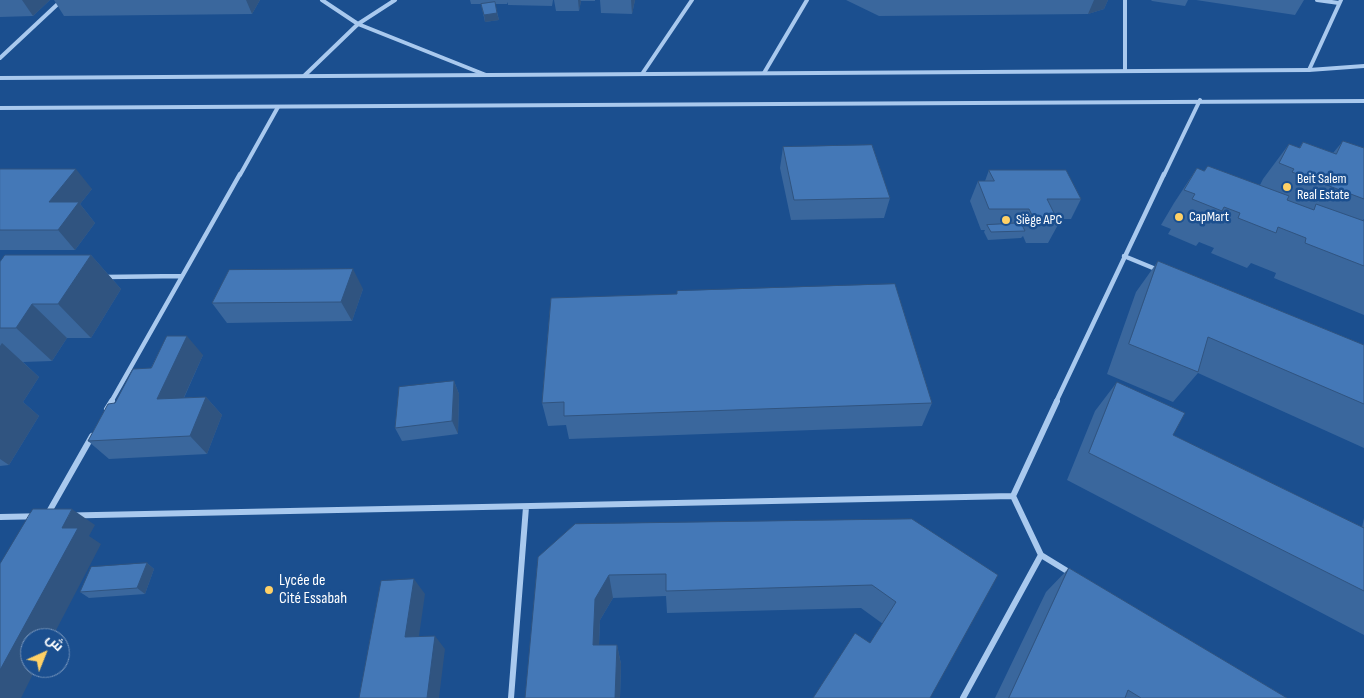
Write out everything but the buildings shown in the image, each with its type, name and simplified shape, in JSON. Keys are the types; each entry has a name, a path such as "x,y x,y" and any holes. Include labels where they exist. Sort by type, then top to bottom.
{"street":[{"path":"0,58 62,0"},
{"path":"322,0 358,24 487,75"},
{"path":"304,76 358,24 395,0"},
{"path":"642,74 692,0"},
{"path":"764,74 806,0"},
{"path":"1124,0 1125,71"},
{"path":"1309,70 1340,2 1317,0"},
{"path":"0,78 1309,70 1364,66"},
{"path":"1082,580 1040,555 1013,496 1124,256 1200,100"},
{"path":"0,108 1364,100"},
{"path":"105,414 278,107"},
{"path":"1124,256 1168,275"},
{"path":"96,278 182,276"},
{"path":"0,598 95,431"},
{"path":"0,518 1013,496"},
{"path":"511,698 526,507"},
{"path":"963,698 1040,555"}],"place":[{"name":"Beit Salem Real Estate","path":"1287,187"},
{"name":"CapMart","path":"1179,217"},
{"name":"Siège APC","path":"1006,220"},
{"name":"Lycée de Cité Essabah","path":"269,590"}]}
